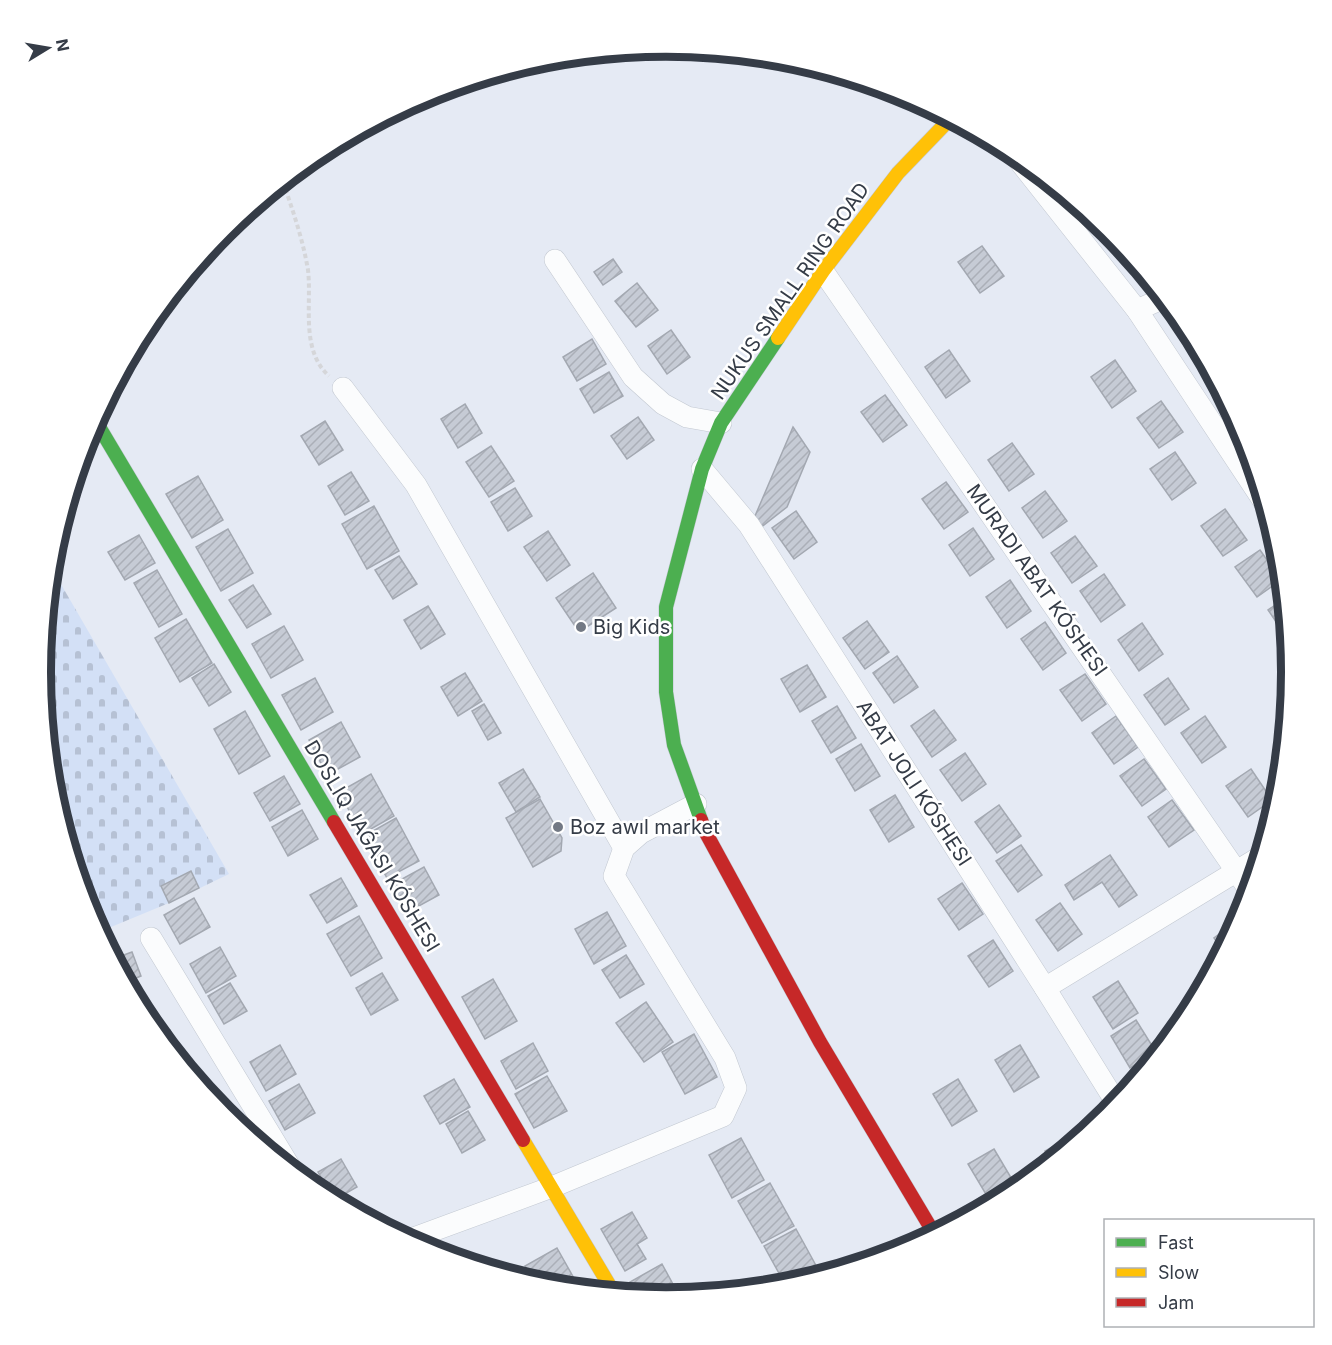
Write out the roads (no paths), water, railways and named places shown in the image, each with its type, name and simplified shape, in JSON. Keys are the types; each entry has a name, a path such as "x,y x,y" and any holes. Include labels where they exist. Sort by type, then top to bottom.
{"main road":[{"name":"NUKUS SMALL RING ROAD","path":"930,1227 820,1042 706,833 674,745 666,692 666,607 702,468 721,423 823,271 898,173 945,125"},
{"path":"101,430 609,1284"}],"street":[{"path":"1035,182 1137,310 1250,480"},
{"path":"555,260 633,377 663,404 687,417 721,423"},
{"path":"823,271 1244,880"},
{"path":"1137,310 1156,301"},
{"path":"343,388 416,485 624,848"},
{"path":"702,468 749,525 1046,988 1112,1095"},
{"path":"420,1236 552,1187 723,1116 736,1088 725,1058 614,876 624,848 641,833 696,804"},
{"path":"1046,988 1250,864"},
{"path":"151,938 280,1150"}],"place":[{"name":"Big Kids","path":"581,627"},
{"name":"Boz awıl market","path":"558,827"}]}
